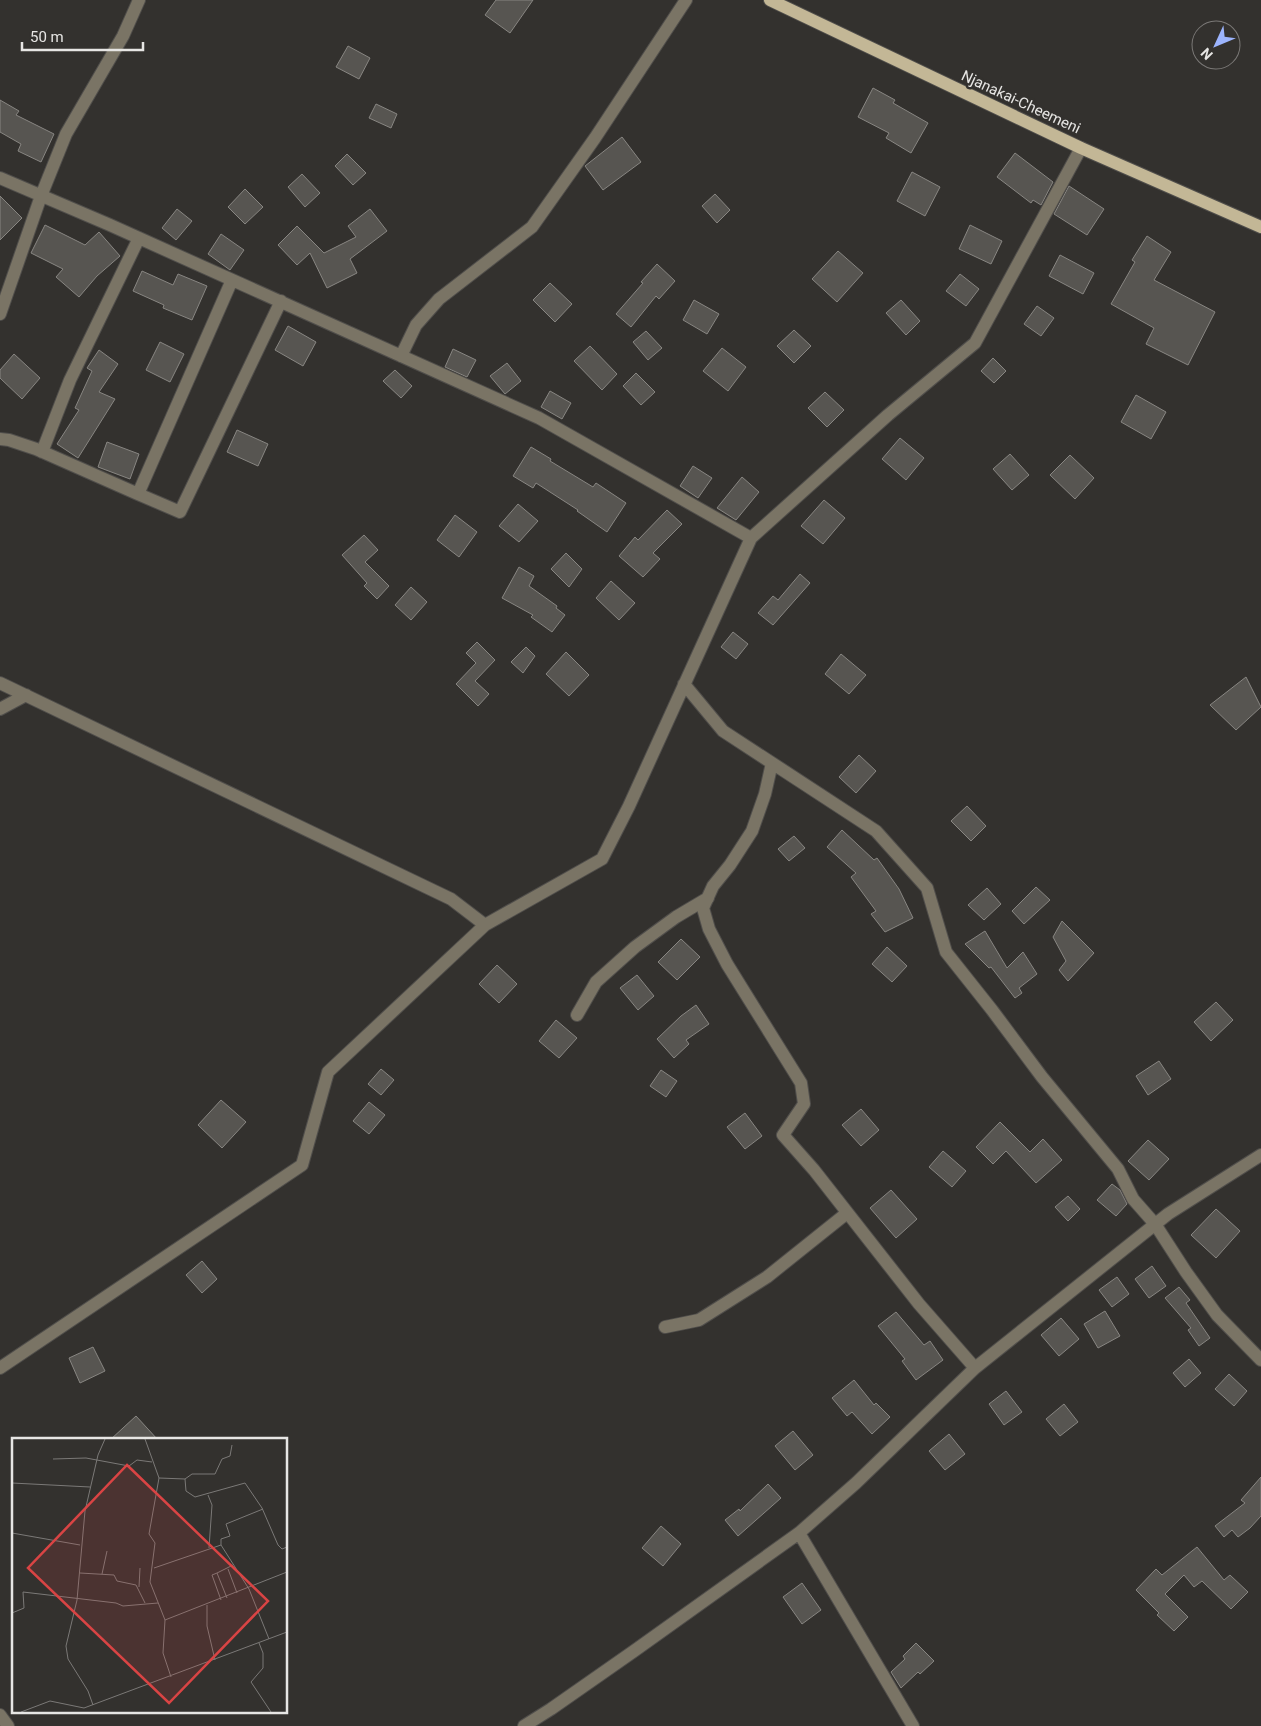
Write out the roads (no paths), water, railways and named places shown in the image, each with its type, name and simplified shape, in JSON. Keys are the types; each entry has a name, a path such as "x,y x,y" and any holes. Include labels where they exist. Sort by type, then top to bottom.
{"main road":[{"name":"Njanakai-Cheemeni","path":"770,0 1081,148 1261,227"}],"street":[{"path":"0,314 41,196 66,134 123,36 139,0"},
{"path":"401,356 416,324 440,299 532,227 595,138 686,0"},
{"path":"0,1368 302,1165 328,1072 485,925 602,859 629,806 751,538 888,415 975,343 1081,148"},
{"path":"0,178 140,238 539,418 751,538"},
{"path":"42,452 70,380 140,238"},
{"path":"138,494 232,280"},
{"path":"0,439 42,452 180,512 281,301"},
{"path":"0,683 451,899 485,925"},
{"path":"684,684 723,731 876,831 927,888 946,952 1042,1077 1118,1169 1132,1199 1155,1224 1217,1315 1261,1360"},
{"path":"0,710 26,695"},
{"path":"772,763 765,794 752,831 730,865 713,886 703,908 709,929 726,964 801,1082 804,1104 783,1135 814,1170 919,1304 975,1368"},
{"path":"577,1015 596,982 635,947 676,917 708,898"},
{"path":"524,1726 627,1656 799,1533 856,1483 975,1368 1168,1214 1261,1155"},
{"path":"665,1327 700,1320 767,1277 847,1213"},
{"path":"799,1533 913,1726"},
{"path":"0,1715 8,1726"}]}
